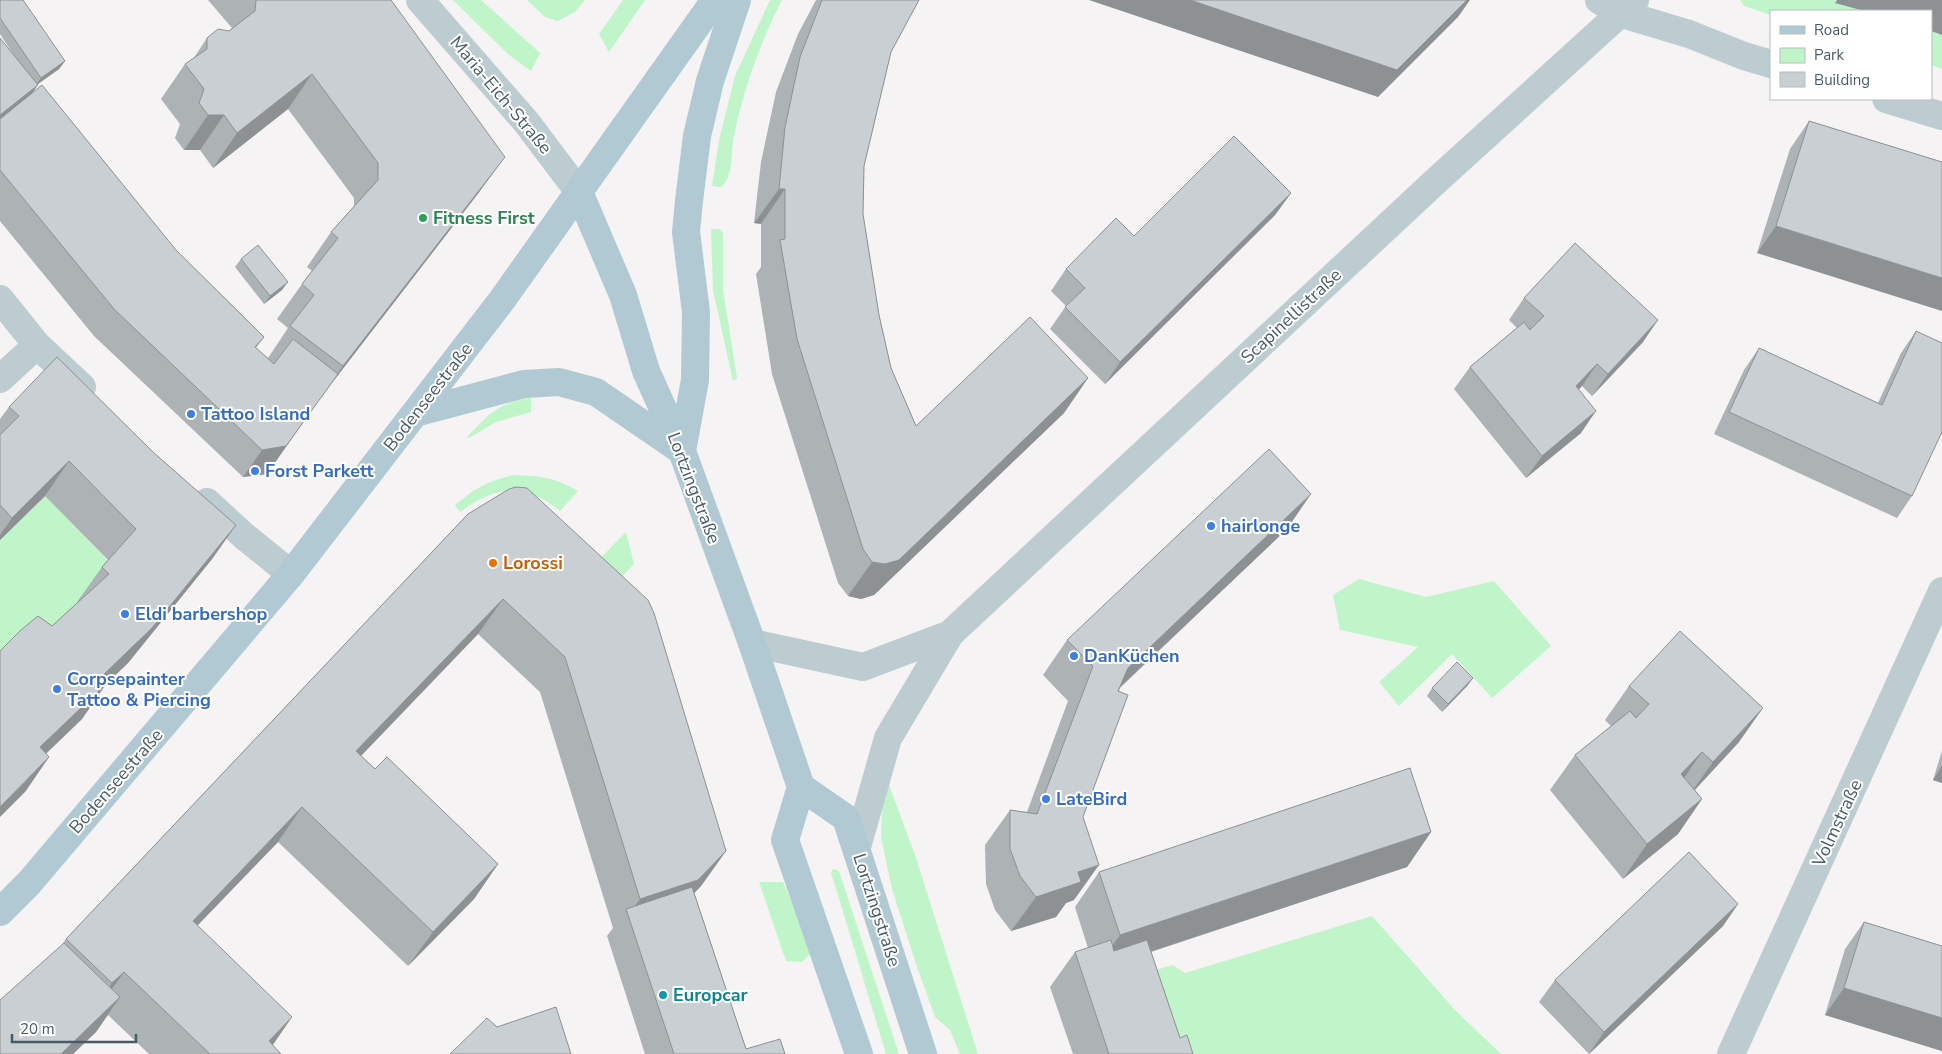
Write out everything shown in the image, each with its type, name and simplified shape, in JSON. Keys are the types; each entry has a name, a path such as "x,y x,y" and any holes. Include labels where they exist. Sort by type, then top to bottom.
{"main road":[{"name":"Bodenseestraße","path":"0,912 29,883 291,574 502,300 714,0"},
{"path":"415,414 524,384 559,382 596,392 682,451 695,380 696,312 686,232 690,192 697,136 710,82 737,0"},
{"name":"Lortzingstraße","path":"579,192 623,295 646,371 682,451 802,787 846,818 923,1054"},
{"path":"802,787 785,840 859,1054"}],"street":[{"name":"Maria-Eich-Straße","path":"420,0 527,123 579,192"},
{"path":"1618,4 1744,56 1770,64"},
{"name":"Scapinellistraße","path":"857,847 888,738 950,634 1437,180 1618,4"},
{"path":"1889,100 1942,116"},
{"path":"0,299 37,345 101,404"},
{"path":"0,380 37,345"},
{"path":"187,484 244,536 291,574"},
{"name":"Volmstraße","path":"1731,1054 1942,591"},
{"name":"Scapinellistraße","path":"752,643 863,667 950,634"}],"green space":[{"path":"453,0 481,0 540,53 531,71 509,55"},
{"path":"527,0 585,0 575,12 558,21 545,17"},
{"path":"623,0 645,0 609,52 599,34"},
{"path":"770,0 782,0 746,87 733,141 730,172 721,187 712,186 719,140 735,76"},
{"path":"1740,0 1836,0 1835,2 1861,10 1770,10 1770,15 1744,6"},
{"path":"1932,31 1942,35 1942,69 1932,65"},
{"path":"711,229 719,229 723,233 723,290 737,378 733,381 713,290"},
{"path":"531,397 531,412 496,422 469,438 467,437 502,406"},
{"path":"514,475 547,478 578,491 560,511 547,501 522,491 498,492 473,503 460,512 455,505 482,486"},
{"path":"45,496 111,564 77,602 84,609 0,662 0,540"},
{"path":"626,532 634,564 600,599 579,580"},
{"path":"1359,579 1426,597 1494,581 1551,646 1492,698 1452,654 1399,706 1379,682 1418,647 1340,630 1333,595"},
{"path":"888,782 916,858 978,1054 960,1054 950,1030 935,1017 916,964 892,889 881,837 882,809"},
{"path":"833,869 839,871 899,1054 886,1054 831,873"},
{"path":"759,882 783,882 813,951 802,962 786,961"},
{"path":"1372,916 1455,1010 1501,1054 1158,1054 1132,977 1173,965 1185,973"}],"building":[{"path":"0,0 23,0 65,61 41,78 0,18"},
{"path":"256,0 391,0 505,157 343,366 290,326 314,295 302,284 338,238 331,232 378,180 378,163 312,74 237,133 224,115 208,115 199,103 204,89 185,64 207,49 207,38 218,29 229,31 255,11"},
{"path":"822,0 919,0 891,52 864,166 863,214 879,315 891,368 916,426 1030,317 1088,378 899,560 885,564 872,562 863,549 797,339 780,240 785,239 785,189 779,189 785,127 800,57"},
{"path":"1190,0 1467,0 1397,70"},
{"path":"0,38 38,85 0,115"},
{"path":"42,85 176,250 264,337 255,347 274,364 293,339 338,374 286,446 262,450 114,309 0,170 0,119"},
{"path":"1809,121 1942,162 1942,278 1776,226"},
{"path":"1234,136 1291,193 1120,362 1065,307 1085,288 1066,269 1116,218 1134,236"},
{"path":"1575,243 1658,320 1608,374 1597,364 1576,386 1596,411 1542,456 1470,367 1524,322 1530,330 1544,316 1524,298"},
{"path":"258,245 288,282 270,296 241,259"},
{"path":"1916,331 1942,343 1942,432 1912,496 1729,412 1759,348 1882,405"},
{"path":"57,357 153,452 236,525 152,628 100,678 106,684 40,747 49,757 0,807 0,651 38,616 52,626 109,574 102,567 136,529 69,461 12,518 0,505 0,435 19,416 9,407"},
{"path":"1269,449 1311,494 1128,668 1118,691 1128,695 1083,817 1099,865 1078,872 1081,882 1036,897 1020,876 1010,849 1010,810 1037,814 1093,666 1067,640"},
{"path":"516,487 527,488 648,600 654,613 726,851 698,880 640,899 565,657 503,599 356,751 375,769 387,757 498,864 433,932 302,807 193,921 292,1017 269,1041 281,1054 210,1054 124,972 112,983 66,939 468,514 509,489"},
{"path":"1680,631 1763,708 1713,762 1702,752 1681,774 1702,799 1647,844 1575,755 1630,711 1636,718 1649,704 1629,686"},
{"path":"1457,662 1473,678 1448,704 1432,688"},
{"path":"1410,768 1431,832 1120,935 1099,872"},
{"path":"1689,852 1738,904 1604,1032 1555,980"},
{"path":"692,887 746,1049 780,1039 785,1054 674,1054 626,909"},
{"path":"1864,922 1942,946 1942,1018 1844,988"},
{"path":"1111,940 1114,951 1147,940 1180,1038 1187,1035 1193,1054 1109,1054 1075,952"},
{"path":"64,943 120,997 61,1054 0,1054 0,1000"},
{"path":"556,1007 571,1054 450,1054 487,1018 497,1027"}],"place":[{"name":"Fitness First","path":"423,218"},
{"name":"Tattoo Island","path":"191,414"},
{"name":"Forst Parkett","path":"255,471"},
{"name":"hairlonge","path":"1211,526"},
{"name":"Lorossi","path":"493,563"},
{"name":"Eldi barbershop","path":"125,614"},
{"name":"DanKüchen","path":"1074,656"},
{"name":"Corpsepainter Tattoo & Piercing","path":"57,689"},
{"name":"LateBird","path":"1046,799"},
{"name":"Europcar","path":"663,995"}]}
